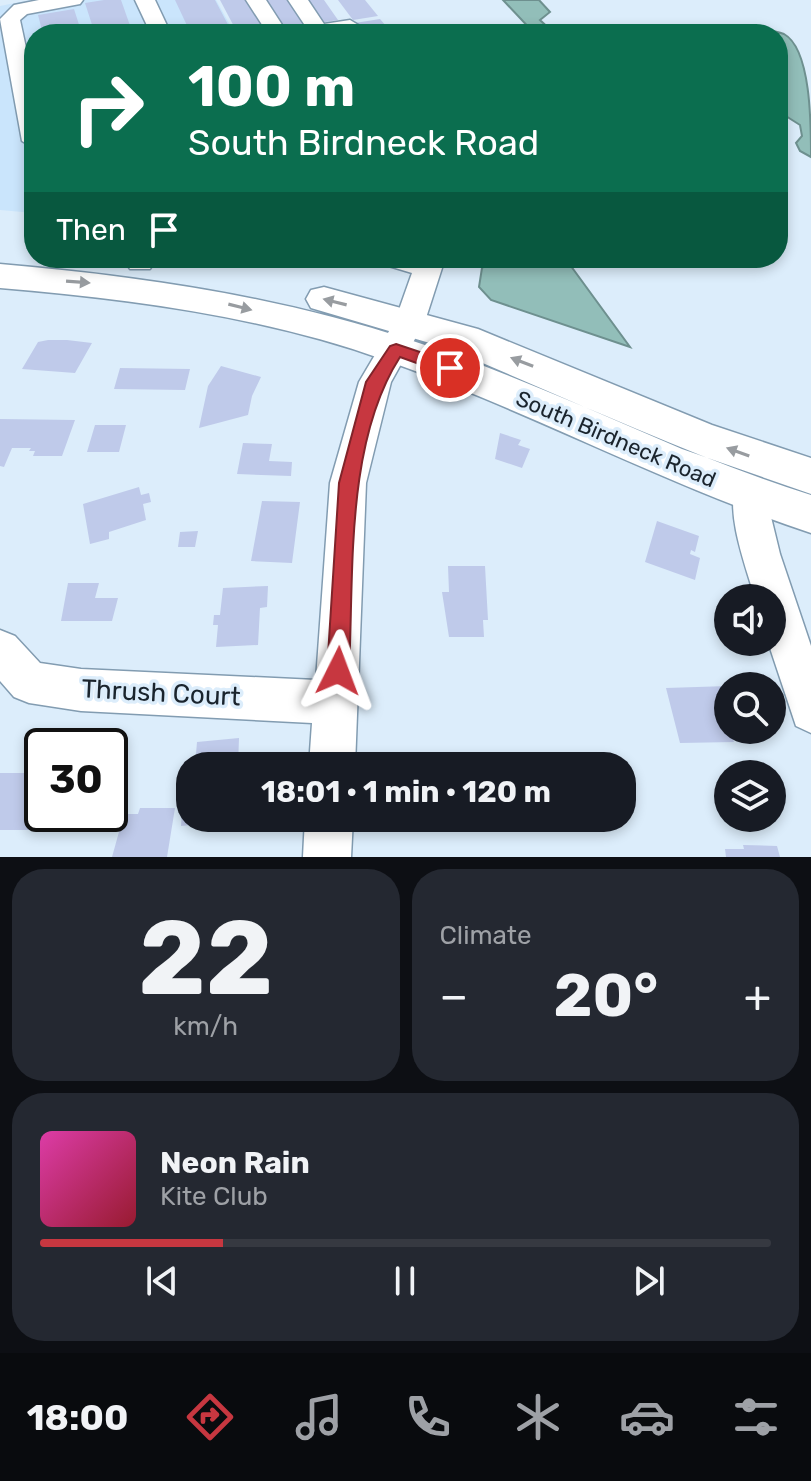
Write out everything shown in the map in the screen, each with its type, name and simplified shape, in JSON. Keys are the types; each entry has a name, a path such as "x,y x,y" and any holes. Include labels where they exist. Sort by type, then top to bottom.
{"main road":[{"path":"0,252 24,253"},
{"name":"South Birdneck Road","path":"181,268 241,280 403,335 485,382 641,453 750,495 811,514"},
{"name":"South Birdneck Road","path":"0,276 92,283 228,304 403,335 541,369 697,437 811,476"}],"street":[{"path":"24,90 10,19 21,9 73,0"},
{"path":"145,0 156,24"},
{"path":"256,0 272,24"},
{"path":"298,0 310,24"},
{"path":"333,752 348,483 375,382 403,335 427,268"},
{"path":"750,495 761,554 811,711"},
{"name":"Thrush Court","path":"0,650 29,682 81,690 336,703"},
{"path":"327,857 328,832"}],"shaded area":[{"path":"30,0 216,0 229,24 24,24 24,212 0,210 0,6"},
{"path":"503,0 539,0 550,12 540,20 544,24 526,24"},
{"path":"788,38 800,55 808,88 811,157 800,151 796,143 802,136 800,125 788,117"},
{"path":"482,268 572,268 630,347 491,300 479,287"}],"building":[{"path":"121,0 129,24 92,24 85,3"},
{"path":"175,0 215,0 228,24 186,24"},
{"path":"220,0 247,0 261,24 233,24"},
{"path":"262,0 289,0 305,24 277,24"},
{"path":"303,0 324,0 338,20 319,23"},
{"path":"338,0 365,0 378,16 353,20"},
{"path":"74,9 79,24 40,24 38,15"},
{"path":"380,19 384,24 356,24"},
{"path":"38,342 92,343 75,373 22,369"},
{"path":"221,366 261,377 248,415 199,428 208,386"},
{"path":"120,368 190,369 185,390 114,389"},
{"path":"0,419 75,420 62,456 33,456 35,451 29,451 31,448 12,448 4,467 0,466"},
{"path":"95,425 126,425 119,452 87,452"},
{"path":"500,433 521,440 518,445 530,449 522,468 495,459"},
{"path":"243,443 272,444 269,461 292,462 291,476 237,474"},
{"path":"139,487 141,495 149,493 151,502 143,504 146,520 109,532 109,539 90,544 83,504"},
{"path":"262,501 300,502 292,563 251,561"},
{"path":"657,521 699,536 695,552 691,550 690,554 700,558 695,580 645,562"},
{"path":"198,531 195,547 178,547 180,532"},
{"path":"448,566 485,566 488,620 483,620 484,637 449,637 442,592 449,592"},
{"path":"68,583 99,583 95,598 118,598 112,621 61,621"},
{"path":"268,586 267,607 260,608 258,645 216,647 218,625 213,625 214,615 220,615 223,588"},
{"path":"714,686 714,742 680,743 666,688"},
{"path":"239,738 238,752 196,752 197,742"},
{"path":"0,773 24,773 24,830 0,830"},
{"path":"140,808 175,808 167,857 112,857 119,832 128,832 128,814 138,814"},
{"path":"743,845 777,846 780,857 726,857 725,849 744,849"}],"route":[{"path":"338,671 348,483 360,427 375,382 396,350 450,368"}]}
